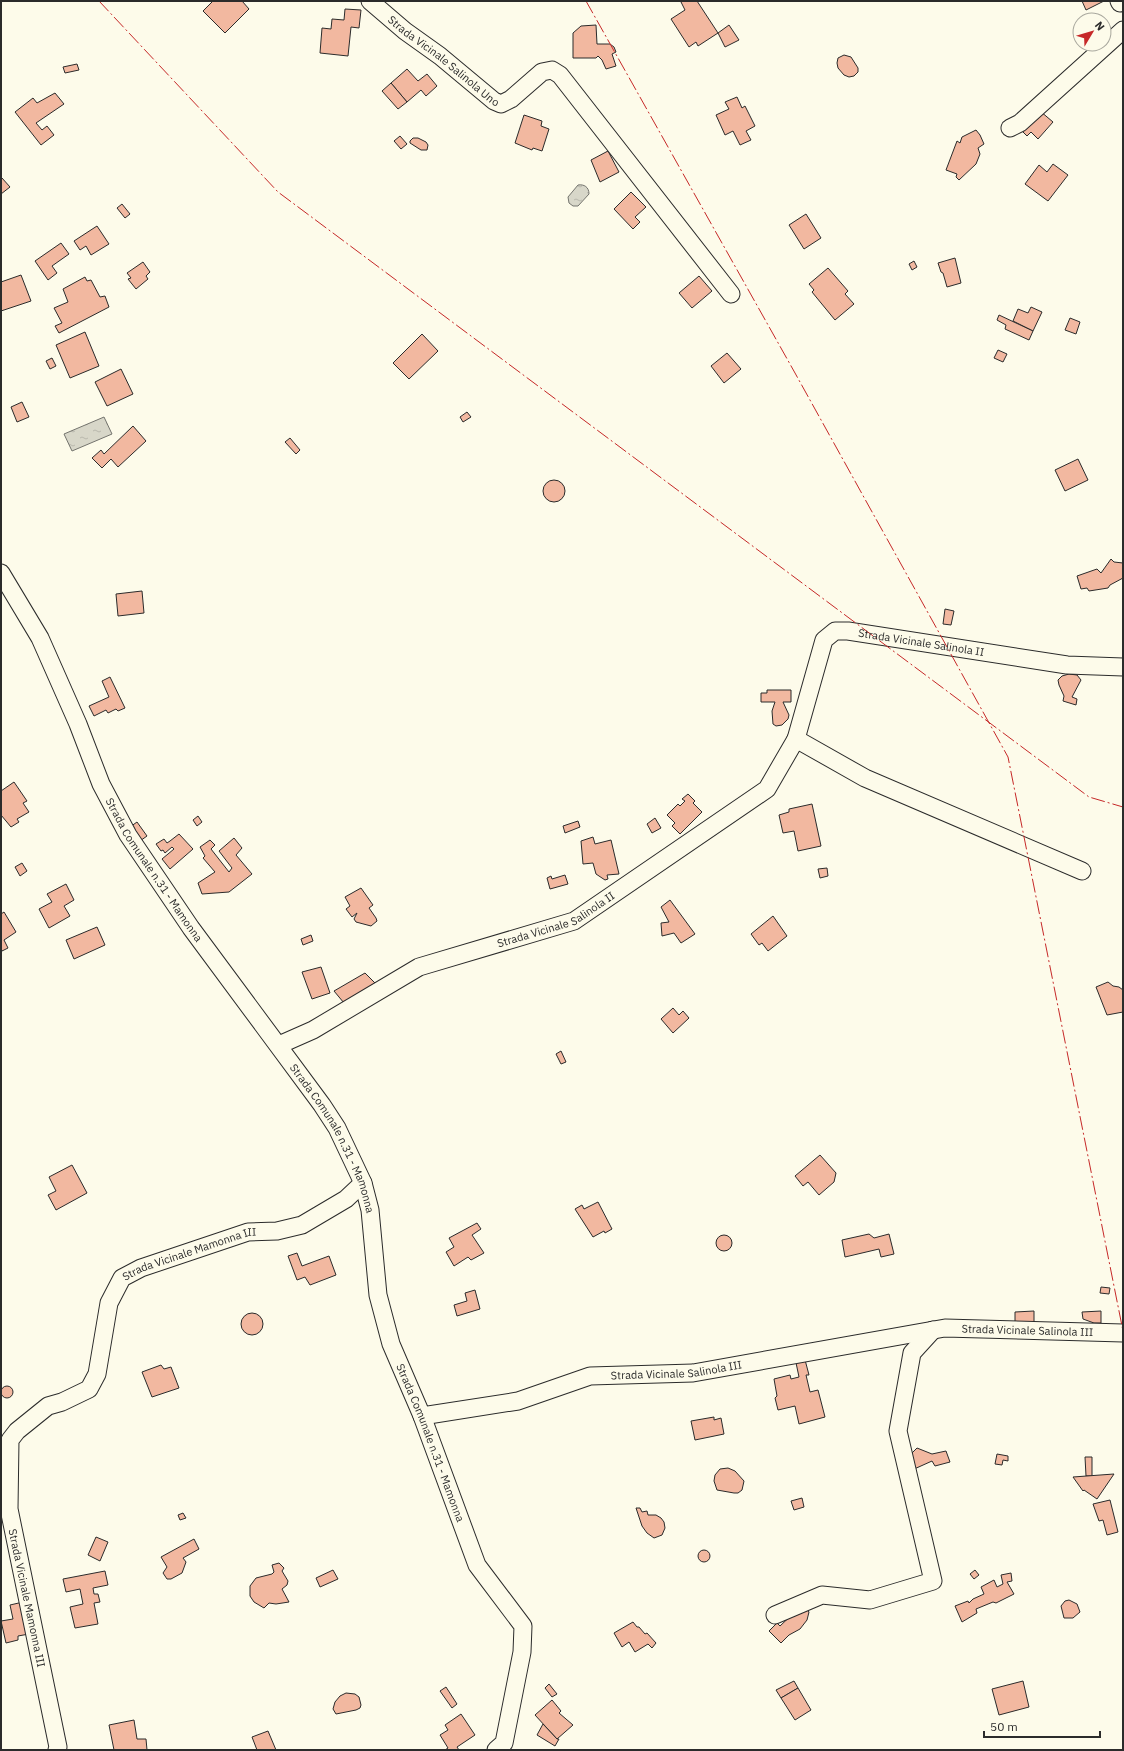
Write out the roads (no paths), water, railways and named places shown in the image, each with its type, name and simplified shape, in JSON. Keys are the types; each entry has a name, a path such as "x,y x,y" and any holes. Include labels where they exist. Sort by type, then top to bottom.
{"street":[{"name":"Strada Vicinale Salinola Uno","path":"370,1 405,31 440,56 494,101 501,104 511,99 542,72 552,70 560,75 731,294"},
{"path":"1119,1 1120,3 1123,2"},
{"path":"1010,128 1020,123 1123,30"},
{"name":"Strada Comunale n.31 - Mamonna","path":"1,572 40,638 78,724 101,784 128,835 191,928 322,1105 337,1128 363,1184 370,1210 378,1295 391,1344 422,1416 477,1565 523,1626 522,1652 504,1743 496,1750"},
{"name":"Strada Vicinale Salinola II","path":"278,1045 312,1030 419,966 574,921 767,789 796,739 824,640 835,631 848,631 1067,665 1123,667"},
{"path":"796,739 865,778 1082,872"},
{"name":"Strada Vicinale Mamonna III","path":"57,1750 57,1739 9,1510 10,1440 17,1431 48,1406 62,1402 89,1389 97,1374 109,1303 122,1278 141,1268 248,1232 277,1231 302,1225 346,1199 363,1184"},
{"name":"Strada Vicinale Salinola III","path":"422,1416 518,1401 590,1376 693,1374 945,1328 1123,1333"},
{"path":"775,1615 822,1595 870,1600 934,1581 898,1431 912,1353 933,1330"}],"water":[{"path":"578,185 586,186 589,194 578,206 573,206 569,203 568,197"},
{"path":"104,417 112,434 72,451 64,434"}]}
